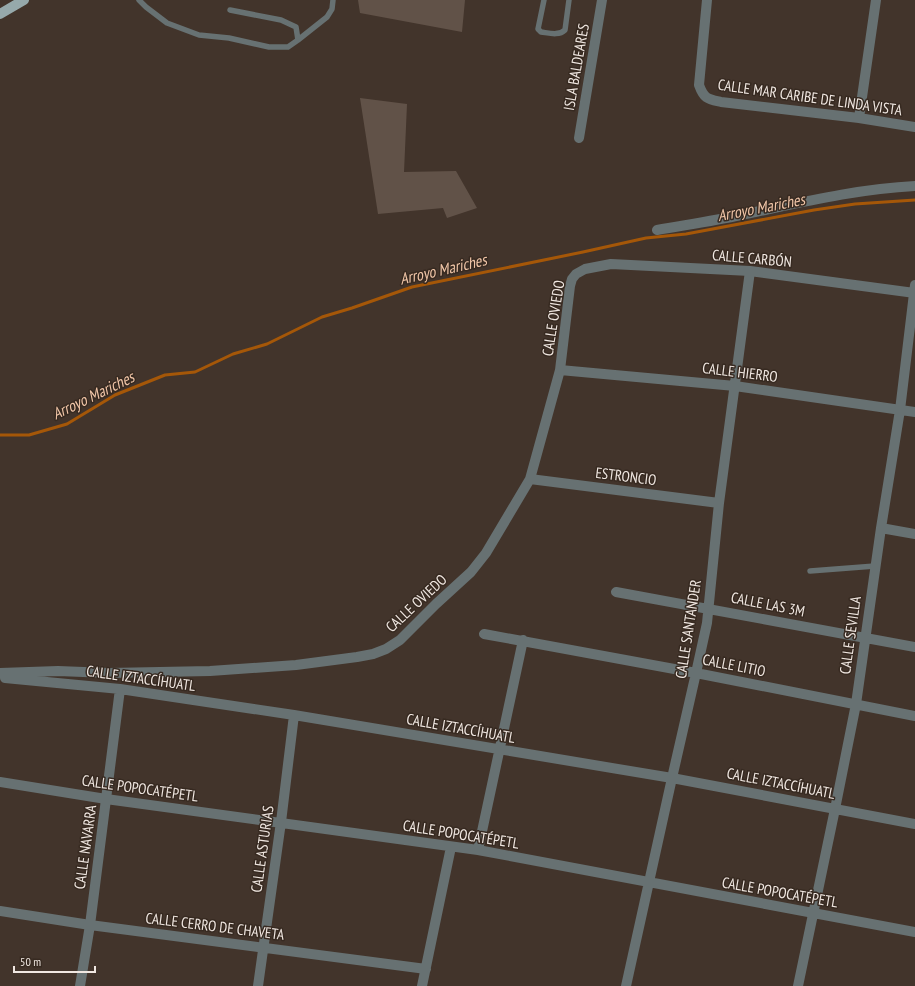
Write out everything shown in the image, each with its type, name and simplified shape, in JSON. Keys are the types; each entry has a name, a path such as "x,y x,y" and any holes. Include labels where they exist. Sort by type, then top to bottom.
{"main road":[{"path":"0,14 24,0"}],"street":[{"name":"ISLA BALDEARES","path":"579,138 602,0"},
{"name":"CALLE MAR CARIBE DE LINDA VISTA","path":"707,0 699,85 702,95 710,100 859,118 915,127"},
{"path":"859,118 876,0"},
{"path":"657,230 739,216 822,198 870,190 915,186"},
{"name":"CALLE CARBÓN","path":"585,269 611,264 750,271 915,291"},
{"name":"CALLE OVIEDO","path":"0,673 58,671 124,673 244,669 296,665 373,654 386,649 400,640 471,572 486,553 530,479 560,370 570,286 572,279 576,274 585,269"},
{"name":"CALLE SANTANDER","path":"626,986 696,673 709,608 719,503 750,271"},
{"name":"CALLE SEVILLA","path":"798,986 856,704 875,566 900,410 915,291"},
{"name":"CALLE HIERRO","path":"560,370 735,386 915,412"},
{"name":"ESTRONCIO","path":"530,479 719,503"},
{"path":"881,528 915,534"},
{"name":"CALLE LAS 3M","path":"616,592 915,647"},
{"name":"CALLE LITIO","path":"484,634 523,640 915,716"},
{"path":"478,850 498,750 523,640"},
{"name":"CALLE IZTACCÍHUATL","path":"0,677 120,688 294,715 672,778 915,824"},
{"name":"CALLE NAVARRA","path":"80,986 90,925 120,688"},
{"name":"CALLE ASTURIAS","path":"258,986 281,822 294,715"},
{"name":"CALLE POPOCATÉPETL","path":"0,782 106,799 478,850 915,932"},
{"path":"422,986 452,847"},
{"name":"CALLE CERRO DE CHAVETA","path":"0,911 90,925 426,969"}],"lane":[{"path":"139,0 167,23 199,35 229,38 269,47 288,47 298,40 327,17 332,9 333,0"},
{"path":"544,0 538,29 541,32 558,34 565,30 569,0"},
{"path":"230,10 281,20 296,27 298,40"},
{"path":"810,571 875,566"}],"building":[{"path":"358,0 465,0 462,32 360,13"},
{"path":"360,98 407,104 404,172 456,171 477,208 447,218 443,208 378,214"}],"waterway":[{"name":"Arroyo Mariches","path":"0,435 29,435 67,424 115,395 165,375 195,372 233,354 267,344 322,317 412,287 646,238 686,234 814,210 855,204 915,200"}]}
